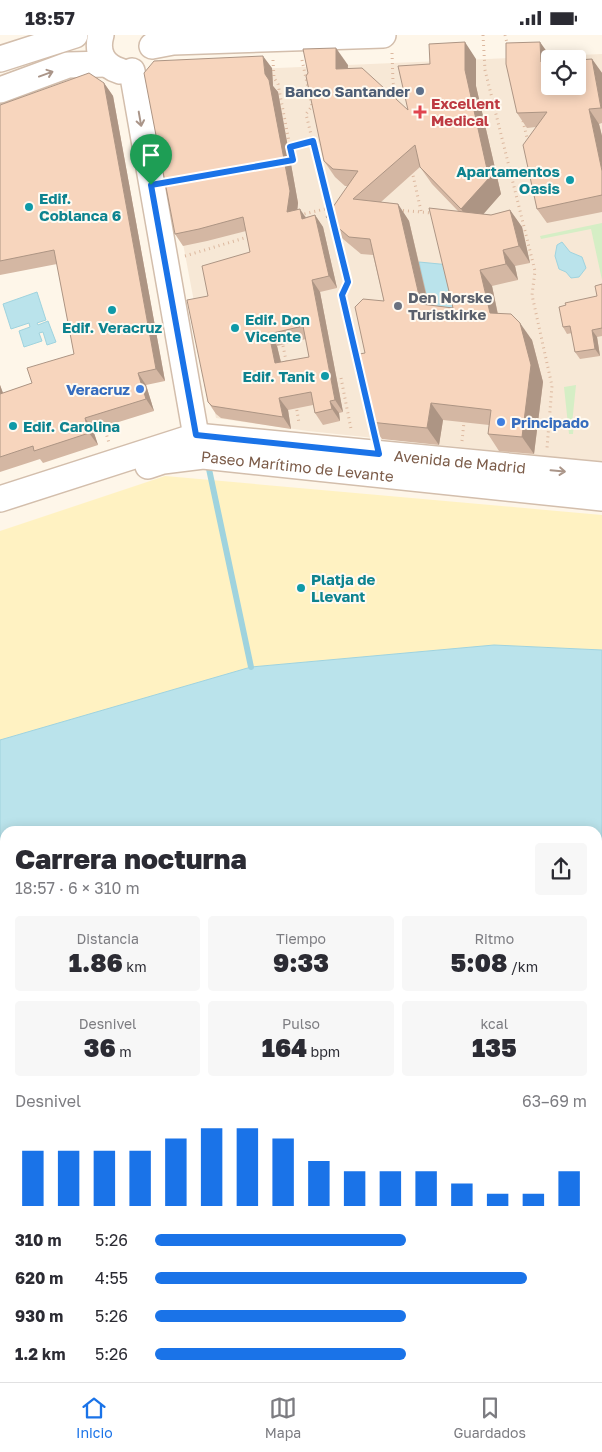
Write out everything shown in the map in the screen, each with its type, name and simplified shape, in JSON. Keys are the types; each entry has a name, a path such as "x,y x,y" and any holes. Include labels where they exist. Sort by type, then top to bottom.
{"street":[{"path":"0,59 75,35"},
{"path":"101,35 99,50 106,64 122,71 132,71 147,61 151,40 174,42 285,39 387,40"},
{"path":"0,90 68,65 106,64"},
{"path":"132,71 196,435"},
{"name":"Avenida de Madrid","path":"0,499 196,435 602,475"},
{"name":"Paseo Marítimo de Levante","path":"0,514 163,461 203,456 602,498"}],"path":[{"path":"483,35 486,70 535,271 532,295 552,386 546,469"},
{"path":"505,35 509,52"},
{"path":"285,39 312,106 306,114 348,282 342,295 357,360"},
{"path":"284,162 293,160 278,84 274,78 285,39"},
{"path":"387,40 399,110"},
{"path":"522,115 528,143"},
{"path":"290,147 313,141"},
{"path":"411,165 421,212"},
{"path":"300,223 304,214 337,205"},
{"path":"393,209 440,213"},
{"path":"514,220 524,221"},
{"path":"165,261 253,236"},
{"path":"273,343 282,341 288,368"},
{"path":"341,378 355,451"},
{"path":"295,403 304,446"},
{"path":"462,439 464,422"}],"shaded area":[{"path":"602,54 602,462 308,431 216,418 153,85 162,73 541,57 541,95 586,95 586,55"}],"green space":[{"path":"602,223 602,280 591,229 541,239 540,236"},
{"path":"576,385 572,424 574,424 573,434 569,434 564,387"}],"sand":[{"name":"Platja de Llevant","path":"165,476 602,515 602,650 494,645 251,667 0,740 0,531"}],"water":[{"path":"562,242 570,252 582,257 586,268 579,277 571,278 566,272 559,269 555,256 557,245"},
{"path":"419,262 450,265 464,324 432,321"},
{"path":"37,292 46,320 37,323 38,325 48,321 56,342 47,345 43,332 39,333 42,341 24,347 19,331 30,327 29,323 11,329 3,304"},
{"path":"494,645 602,650 602,826 0,826 0,740 251,667"}],"building":[{"path":"465,42 465,70 489,178 461,209 420,167 415,145 353,199 398,204 421,304 453,308 429,208 491,215 510,210 519,246 503,250 506,264 480,270 490,313 511,314 520,323 531,365 522,437 488,434 491,410 431,403 427,428 370,422 354,355 365,353 355,307 363,299 384,301 370,239 349,237 326,217 358,171 333,169 324,161 306,76 308,73 303,49 336,48 336,69 362,68 408,110 398,66 430,64 429,44"},
{"path":"540,42 541,95 586,95 586,59 592,59 601,108 589,109 602,171 602,195 537,209 523,145 547,112 517,113 506,64 506,43"},
{"path":"263,56 265,74 269,80 290,191 287,212 300,209 302,219 315,215 329,276 312,280 335,400 330,401 332,409 315,413 311,392 279,398 283,417 212,406 208,402 187,300 208,296 202,266 250,252 243,217 175,234 144,73 154,61","holes":["303,326 309,357 275,363 269,334"]},
{"path":"89,73 104,83 156,369 138,373 146,399 85,418 89,433 34,451 33,446 0,457 0,394 32,383 27,368 74,354 54,250 0,261 0,105"},
{"path":"602,284 602,328 592,330 595,349 575,352 570,326 563,327 559,307 566,305 565,303 597,296 595,286"}],"waterway":[{"path":"209,469 251,667"}],"place":[{"name":"Banco Santander","path":"420,91"},
{"name":"Excellent Medical","path":"420,112"},
{"name":"Apartamentos Oasis","path":"570,180"},
{"name":"Edif. Coblanca 6","path":"29,207"},
{"name":"Den Norske Turistkirke","path":"398,306"},
{"name":"Edif. Veracruz","path":"112,310"},
{"name":"Edif. Don Vicente","path":"235,328"},
{"name":"Edif. Tanit","path":"325,376"},
{"name":"Veracruz","path":"140,389"},
{"name":"Principado","path":"501,422"},
{"name":"Edif. Carolina","path":"13,426"},
{"name":"Platja de Llevant","path":"301,588"}],"route":[{"path":"313,141 348,282 342,295 379,454 196,435 151,185 293,160 290,147 313,141"}]}
